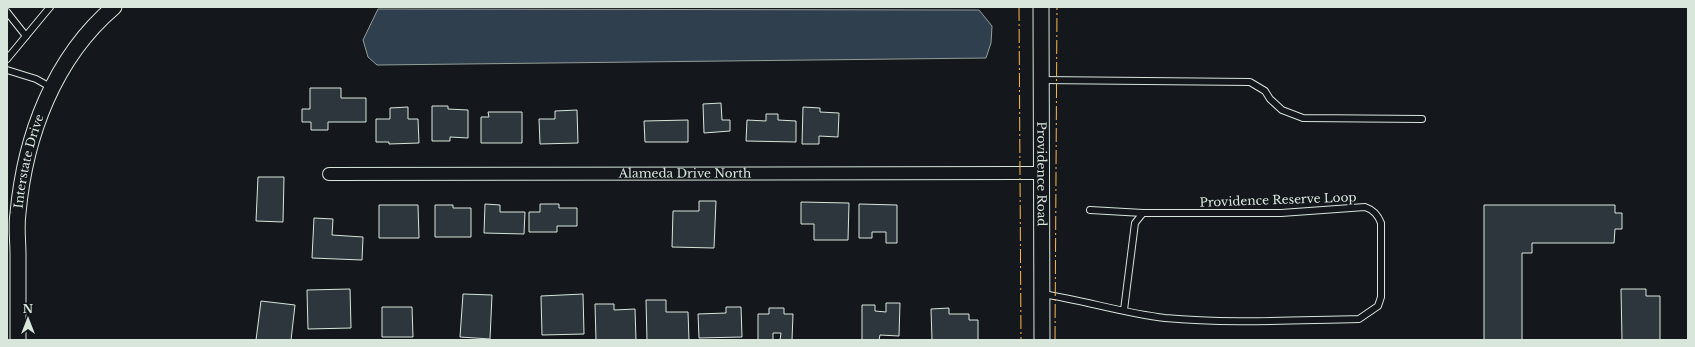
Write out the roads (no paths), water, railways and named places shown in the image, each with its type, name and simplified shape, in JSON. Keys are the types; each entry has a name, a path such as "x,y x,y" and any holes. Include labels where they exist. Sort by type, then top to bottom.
{"street":[{"name":"Interstate Drive","path":"18,340 18,214 31,140 43,105 80,43 101,18 114,7"},
{"name":"Providence Road","path":"1041,7 1042,340"},
{"name":"Alameda Drive North","path":"328,174 1041,173"}],"lane":[{"path":"7,59 50,7"},
{"path":"7,12 26,36"},
{"path":"7,70 36,79 52,88"},
{"path":"1041,80 1250,82 1265,91 1270,99 1282,110 1303,118 1422,119"},
{"name":"Providence Reserve Loop","path":"1042,294 1162,317 1194,320 1359,319 1378,306 1381,297 1381,223 1379,216 1372,210 1365,207 1281,213 1143,213 1090,210"},
{"path":"1124,310 1135,223 1143,213"}],"water":[{"path":"378,9 979,10 992,26 991,43 986,58 377,65 368,57 363,40"}]}
